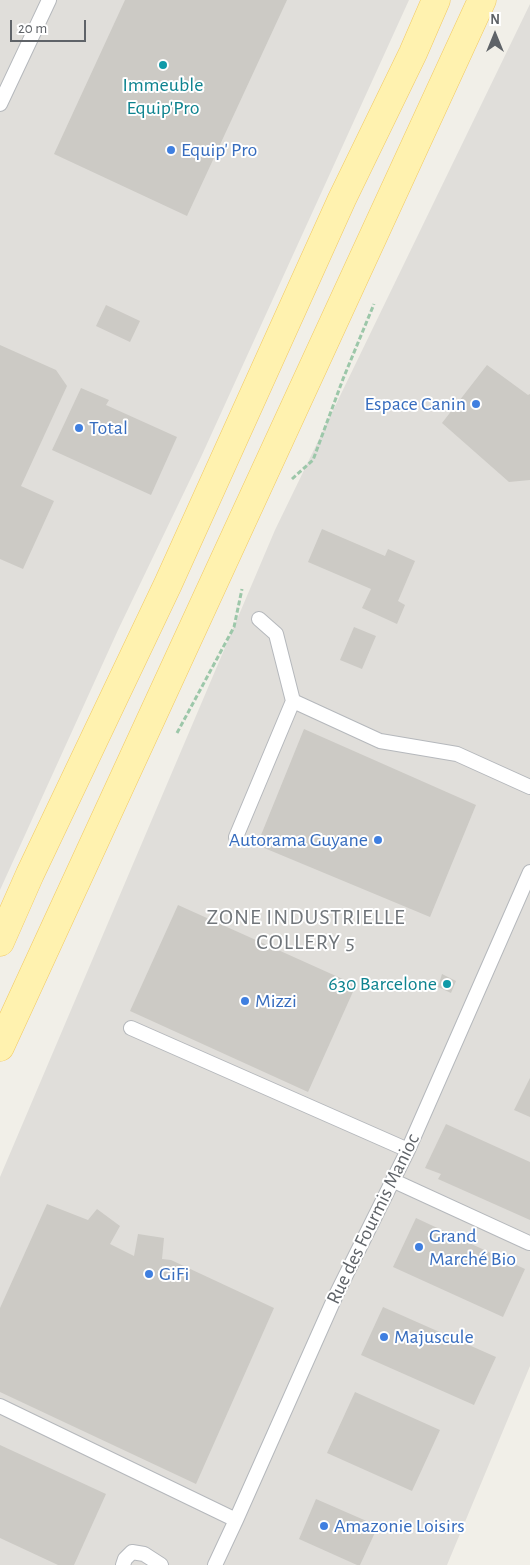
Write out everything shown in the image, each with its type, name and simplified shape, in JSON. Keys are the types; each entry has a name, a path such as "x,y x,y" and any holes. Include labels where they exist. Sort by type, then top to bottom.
{"main road":[{"path":"0,942 30,874 172,575 342,199 413,53 436,0"},
{"path":"0,1047 482,0"}],"lane":[{"path":"0,104 49,0"},
{"path":"236,837 293,701 276,634 259,619"},
{"path":"293,701 380,741 458,754 530,787"},
{"name":"Rue des Fourmis Manioc","path":"215,1565 336,1295 394,1181 530,872"},
{"path":"131,1028 408,1150"},
{"path":"394,1181 529,1243"},
{"path":"0,1406 236,1520"},
{"path":"123,1565 132,1552 144,1554 160,1565"}],"shaded area":[{"path":"0,0 409,0 201,457 118,630 0,890"},
{"path":"530,4 530,1366 447,1565 0,1565 0,1177 275,530"}],"building":[{"name":"Immeuble Equip'Pro","path":"125,0 287,0 187,216 54,154"},
{"path":"106,305 140,321 130,342 96,326"},
{"path":"0,345 56,370 67,386 21,486 54,501 23,569 0,559"},
{"path":"487,365 528,395 530,394 530,480 509,482 442,423"},
{"name":"Total","path":"81,388 109,400 106,405 177,437 151,495 52,450"},
{"path":"322,529 385,556 388,549 415,561 398,601 405,605 397,624 362,608 371,589 308,562"},
{"path":"354,627 376,636 362,669 340,660"},
{"path":"304,729 476,805 430,917 257,845"},
{"name":"Mizzi","path":"178,905 356,985 308,1092 130,1011"},
{"name":"630 Barcelone","path":"442,974 456,981 451,993 438,987"},
{"path":"530,1078 530,1117 514,1110"},
{"path":"446,1124 530,1162 530,1220 438,1179 441,1174 425,1168"},
{"path":"47,1204 88,1220 97,1209 120,1226 110,1244 134,1256 138,1234 164,1238 162,1259 171,1260 274,1308 196,1484 0,1392 0,1308"},
{"path":"416,1218 525,1269 503,1317 393,1267"},
{"path":"383,1307 496,1357 474,1405 361,1355"},
{"path":"355,1392 440,1430 412,1491 327,1453"},
{"path":"0,1445 106,1494 74,1565 58,1565 0,1538"},
{"path":"316,1499 378,1526 360,1565 299,1539"}],"place":[{"name":"Immeuble Equip'Pro","path":"163,65"},
{"name":"Equip' Pro","path":"171,150"},
{"name":"Espace Canin","path":"476,404"},
{"name":"Total","path":"79,428"},
{"name":"Autorama Guyane","path":"378,840"},
{"name":"630 Barcelone","path":"447,984"},
{"name":"Mizzi","path":"245,1001"},
{"name":"Grand Marché Bio","path":"419,1247"},
{"name":"GiFi","path":"149,1274"},
{"name":"Majuscule","path":"384,1337"},
{"name":"Amazonie Loisirs","path":"324,1526"}],"district":[{"name":"ZONE INDUSTRIELLE COLLERY 5","path":"306,930"}]}
